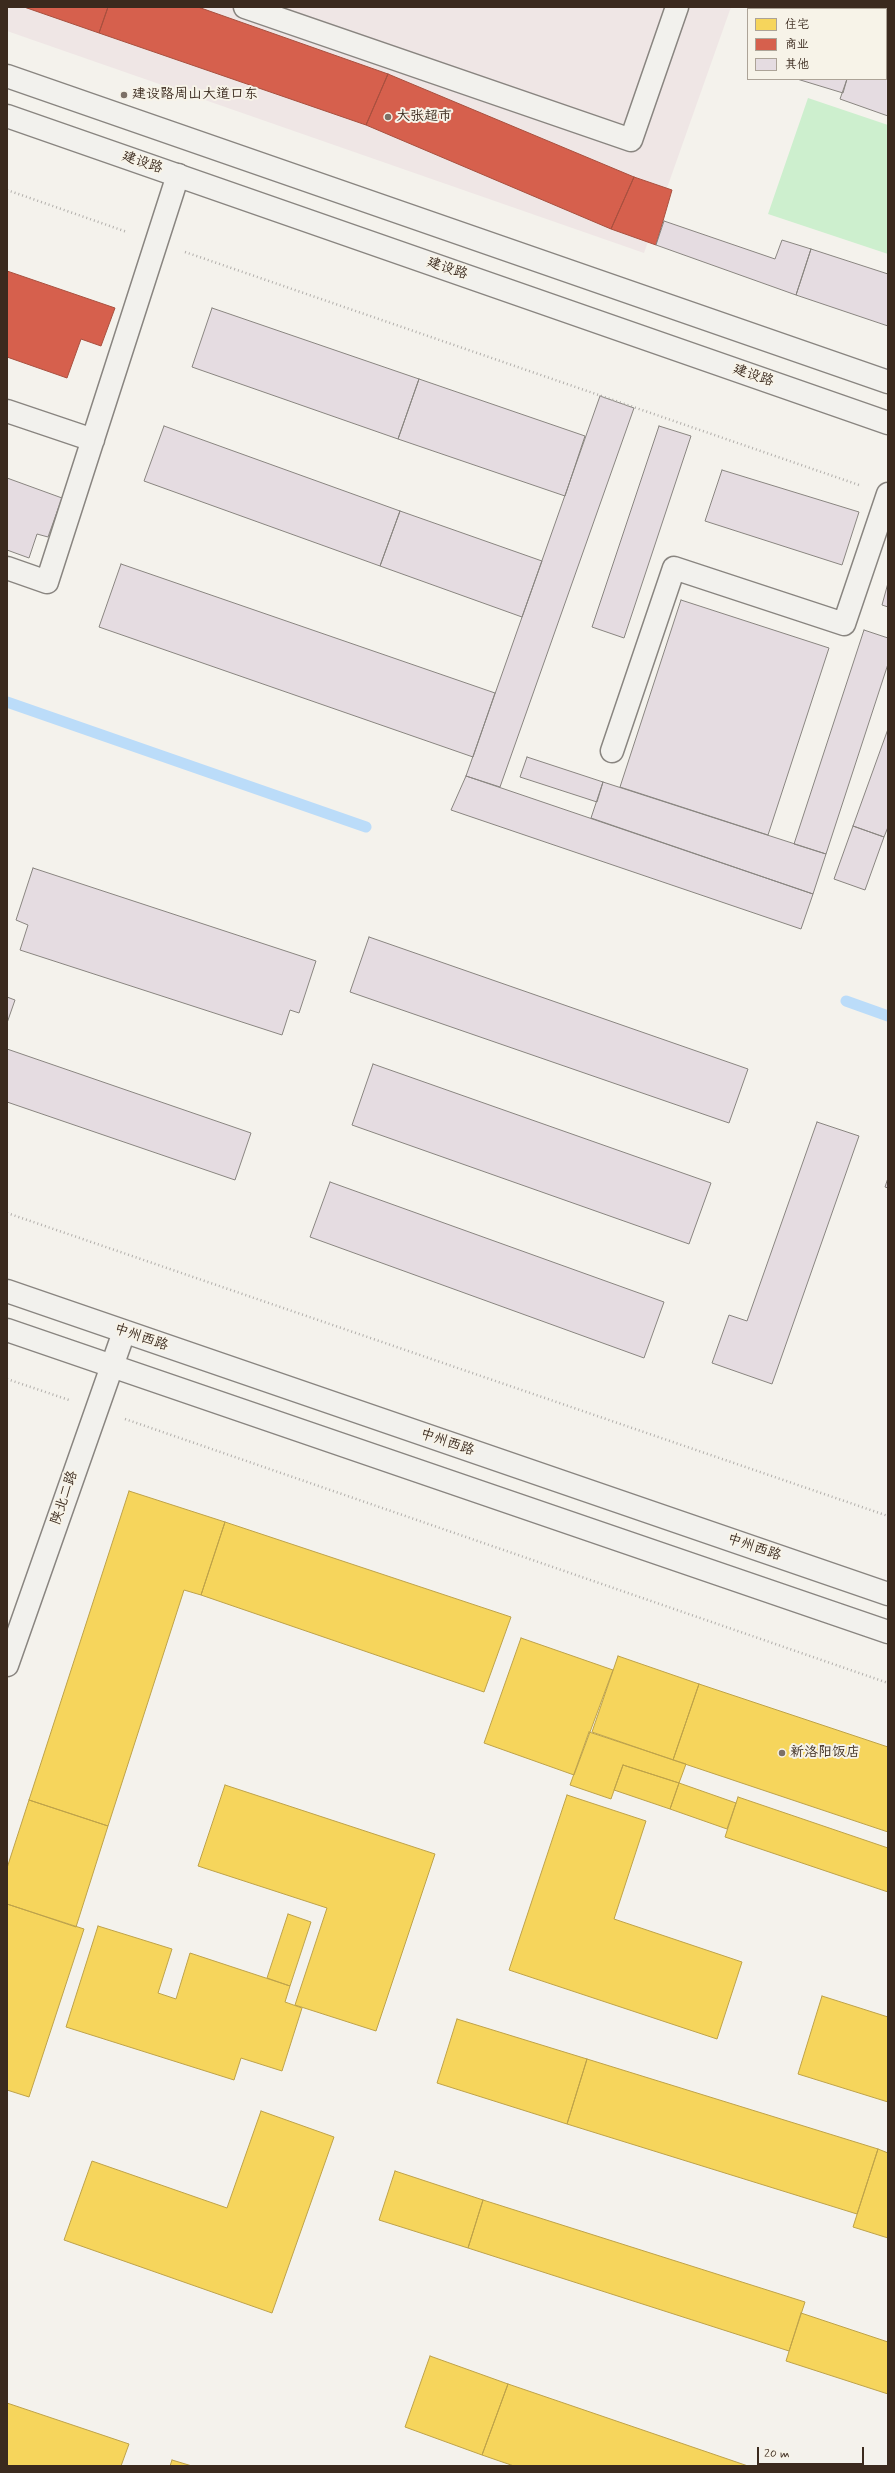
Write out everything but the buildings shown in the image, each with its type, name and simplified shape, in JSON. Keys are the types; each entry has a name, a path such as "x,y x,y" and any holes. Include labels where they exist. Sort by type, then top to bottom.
{"street":[{"path":"245,7 631,140 677,7"},
{"path":"7,76 888,382"},
{"name":"建设路","path":"7,116 888,423"},
{"path":"7,568 47,582 178,176"},
{"path":"7,410 93,440"},
{"path":"612,751 674,568 844,624 888,494"},
{"name":"中州西路","path":"7,1291 888,1594"},
{"path":"7,1330 888,1632"},
{"name":"陕北二路","path":"7,1665 95,1409 124,1332"}],"path":[{"path":"7,190 888,494"},
{"path":"7,1213 888,1516"},
{"path":"7,1379 888,1683"}],"shaded area":[{"path":"7,7 731,7 644,253 7,31"}],"green space":[{"path":"808,98 888,125 888,254 768,214"}],"waterway":[{"path":"7,702 366,827"},
{"path":"846,1001 888,1016"}],"place":[{"name":"建设路周山大道口东","path":"124,95"},
{"name":"大张超市","path":"388,117"},
{"name":"新洛阳饭店","path":"782,1753"}]}
